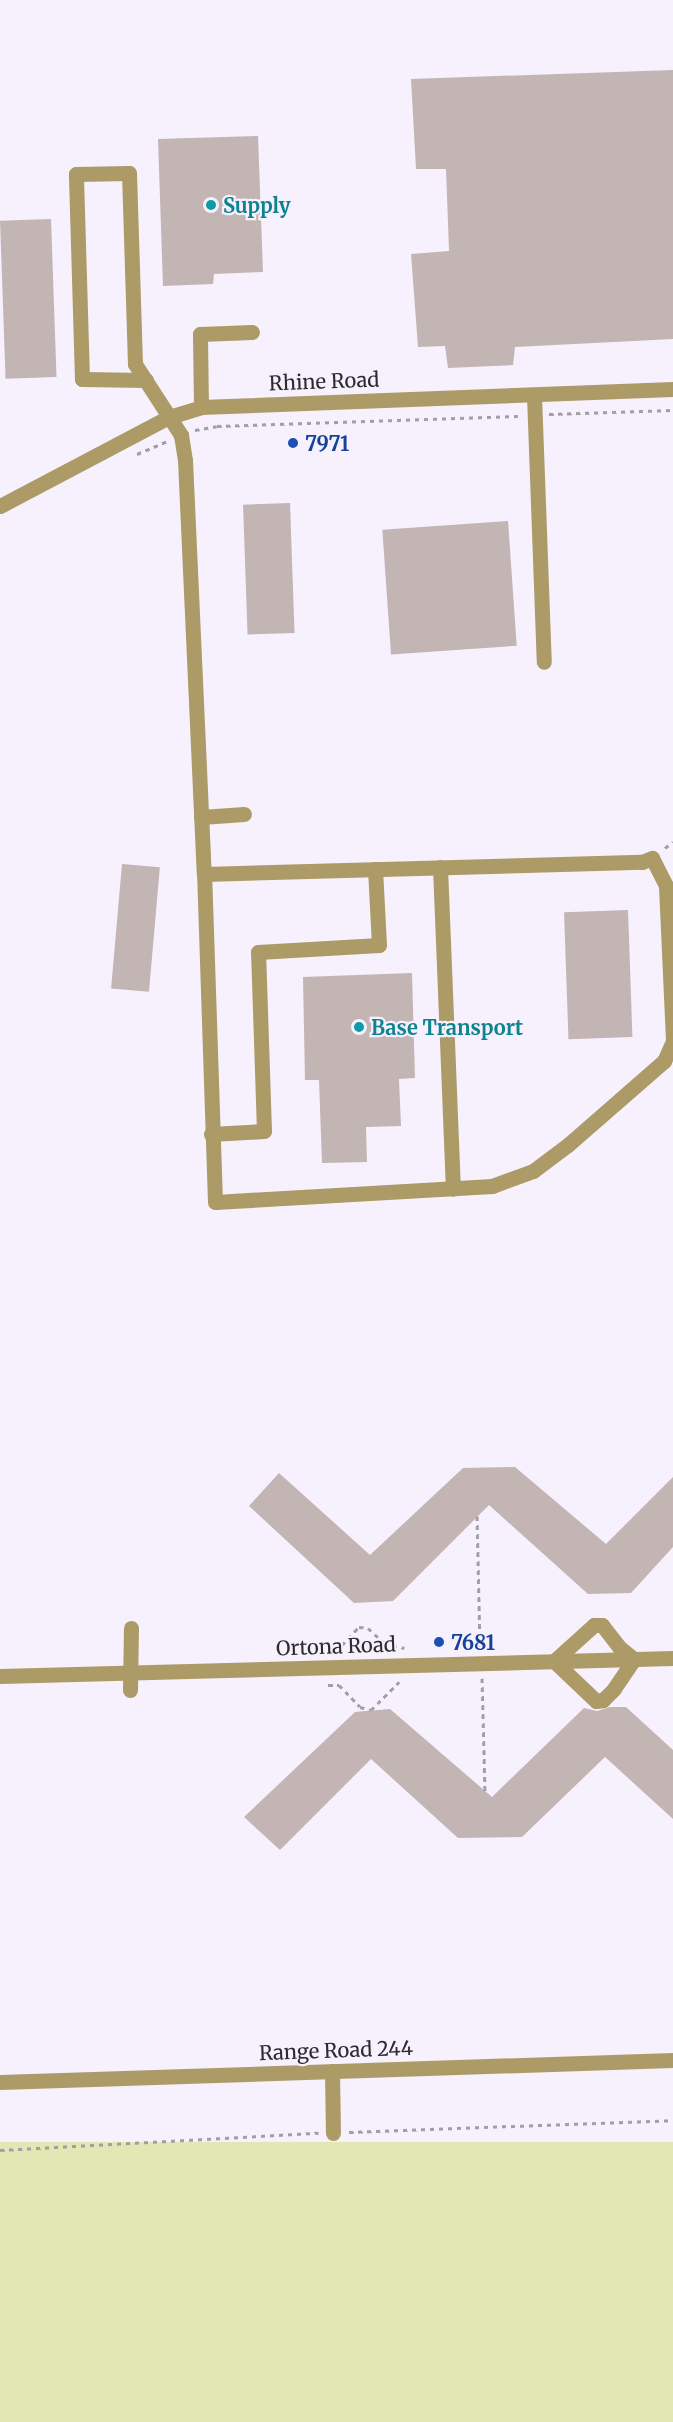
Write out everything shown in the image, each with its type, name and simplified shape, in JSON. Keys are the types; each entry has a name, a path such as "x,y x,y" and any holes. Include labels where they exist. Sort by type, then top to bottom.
{"street":[{"path":"146,380 82,379 76,174 129,173 135,364 146,380 181,435 185,460 204,874 215,1202 492,1186 533,1171 569,1144 664,1061 673,1041 666,886 652,858 642,862 204,874"},
{"path":"201,407 200,334 252,332"},
{"name":"Rhine Road","path":"0,506 169,417 201,407 673,389"},
{"path":"534,394 544,663"},
{"path":"201,817 244,814"},
{"path":"440,867 453,1189"},
{"path":"211,1134 264,1131 258,952 379,945 375,869"},
{"path":"594,1625 602,1625 620,1647 634,1659 614,1689 603,1700 596,1701 554,1661 594,1625"},
{"path":"130,1690 131,1628"},
{"name":"Ortona Road","path":"0,1676 673,1658"},
{"name":"Range Road 244","path":"0,2082 673,2060"},
{"path":"332,2071 333,2133"}],"path":[{"path":"136,454 181,435 217,426 673,410"},
{"path":"477,1516 480,1650"},
{"path":"484,1791 482,1678 493,1678"},
{"path":"327,1685 339,1685 360,1707 371,1710 400,1681"}],"green space":[{"path":"0,2142 673,2142 673,2422 0,2422"}],"building":[{"path":"673,70 673,339 515,347 513,365 448,368 445,346 418,347 411,254 449,251 446,169 416,169 411,79"},
{"name":"Supply","path":"258,136 263,272 214,274 213,284 163,286 158,139"},
{"path":"51,219 57,377 6,379 0,221"},
{"path":"290,503 295,633 248,635 243,505"},
{"path":"508,521 517,646 391,654 382,530"},
{"path":"122,864 160,867 149,992 111,989"},
{"path":"628,910 632,1037 568,1039 564,912"},
{"name":"Base Transport","path":"412,973 415,1078 399,1079 401,1126 366,1127 367,1162 322,1163 319,1080 305,1080 303,977"},
{"path":"515,1467 606,1544 673,1477 673,1547 631,1593 588,1594 489,1505 393,1601 354,1603 249,1506 279,1473 370,1555 463,1468"},
{"path":"610,1707 626,1707 673,1750 673,1819 605,1757 522,1837 458,1838 371,1759 280,1850 244,1817 355,1712 390,1709 492,1797 584,1708 597,1711"}],"place":[{"name":"Supply","path":"211,205"},
{"name":"7971","path":"293,443"},
{"name":"Base Transport","path":"359,1027"},
{"name":"7681","path":"439,1642"}]}
